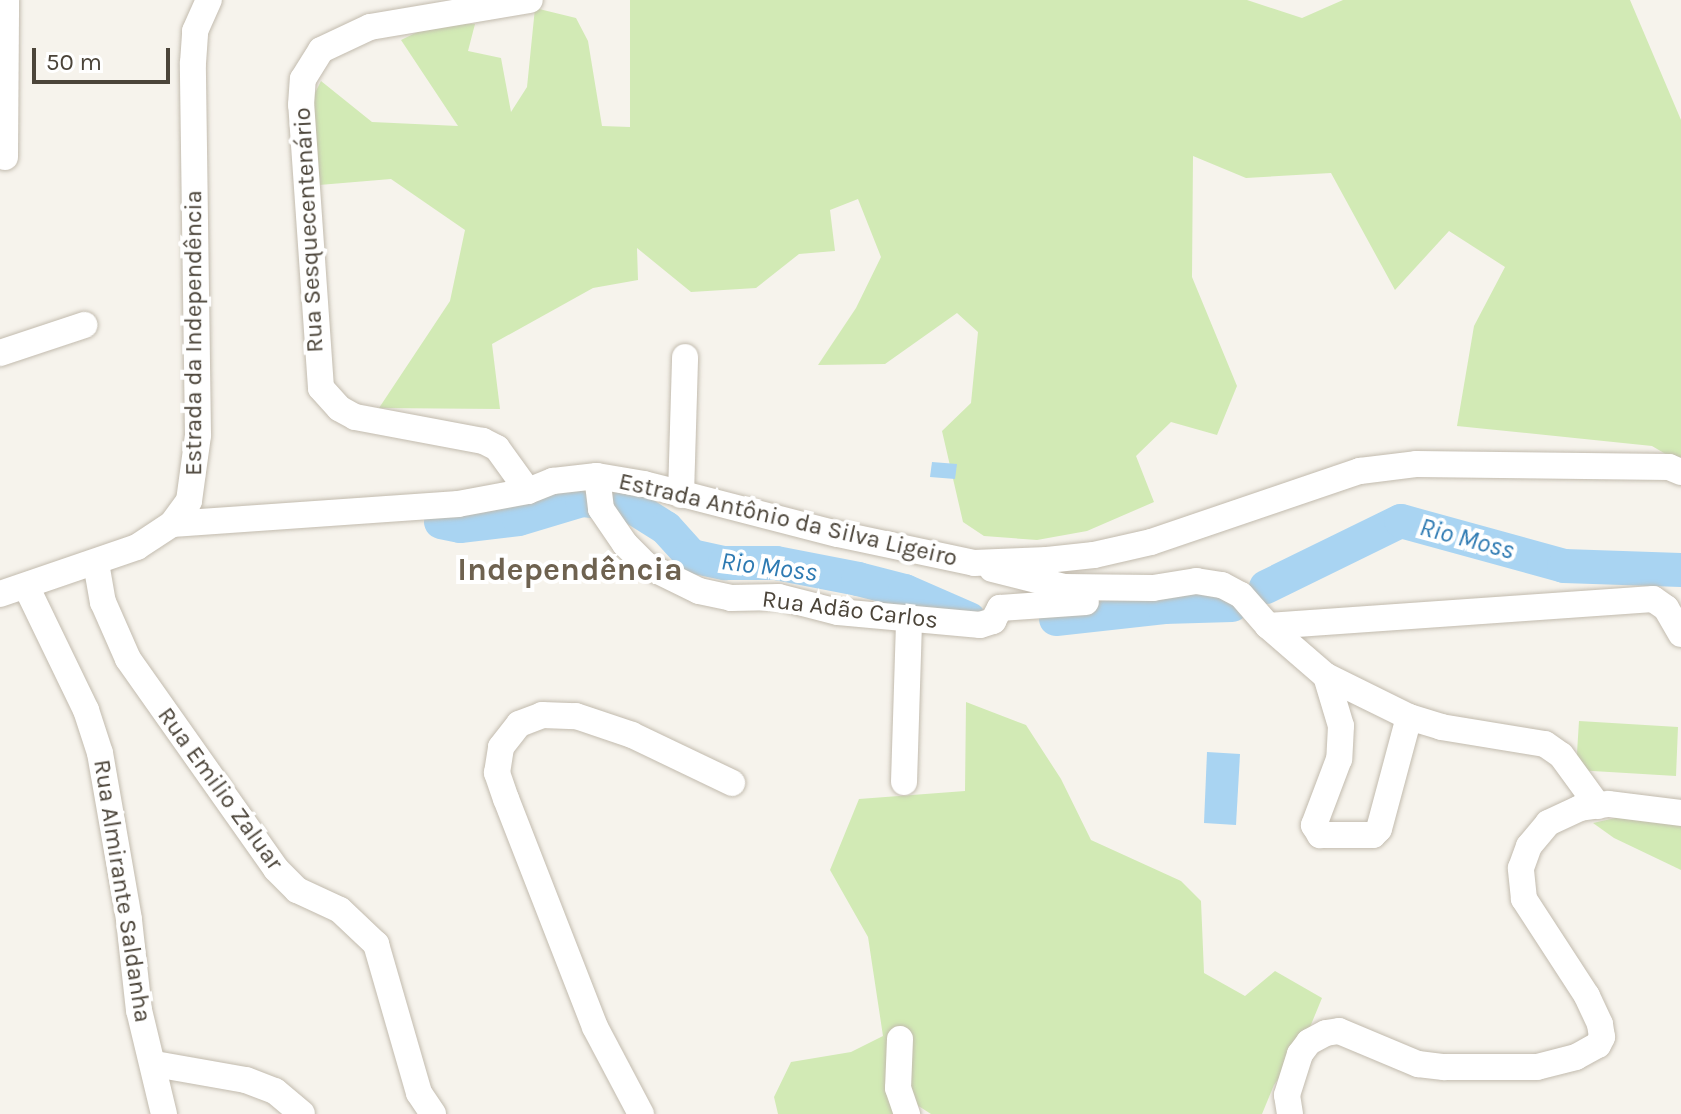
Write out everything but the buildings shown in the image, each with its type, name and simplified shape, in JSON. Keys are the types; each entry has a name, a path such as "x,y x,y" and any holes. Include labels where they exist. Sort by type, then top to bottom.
{"street":[{"path":"5,157 6,0"},
{"name":"Estrada da Independência","path":"0,594 137,547 172,524 189,501 196,463 193,63 195,31 209,0"},
{"name":"Rua Sesquecentenário","path":"528,491 497,448 483,441 355,417 339,408 321,388 301,105 303,79 321,50 370,27 530,0"},
{"path":"0,353 84,325"},
{"path":"681,495 685,357"},
{"name":"Estrada Antônio da Silva Ligeiro","path":"172,524 458,504 528,491 553,481 597,476 974,563 1094,555 1223,520 1360,471 1416,464 1669,467 1681,472"},
{"name":"Rua Adão Carlos","path":"597,476 601,509 625,544 646,565 699,591 731,598 779,597 838,612 980,625 993,621 1000,608 1143,599 1153,588"},
{"name":"Rua Emilio Zaluar","path":"96,563 103,602 115,637 276,869 297,890 340,910 376,944 419,1093 433,1114"},
{"path":"974,563 1012,576 1064,587 1153,588 1196,581 1222,585 1241,595 1268,626 1326,676 1409,717 1441,727 1545,744 1561,755 1598,806"},
{"name":"Rua Almirante Saldanha","path":"26,586 86,710 100,753 129,920 139,1010 155,1064 164,1114"},
{"path":"1268,626 1653,599 1666,608 1681,634"},
{"path":"904,782 909,620"},
{"path":"1326,676 1341,726 1339,759 1314,825 1320,835 1373,835 1379,829 1409,717"},
{"path":"641,1114 595,1027 506,799 497,773 501,747 519,724 542,715 576,716 632,735 732,783"},
{"path":"1290,1114 1287,1095 1292,1072 1309,1042 1326,1033 1339,1031 1418,1064 1444,1067 1537,1067 1576,1057 1598,1045 1602,1037 1600,1024 1587,996 1524,899 1521,868 1529,846 1548,823 1580,808 1598,806 1681,813"},
{"path":"900,1039 898,1088 907,1114"},
{"path":"155,1064 246,1080 275,1091 302,1114"}],"green space":[{"path":"630,0 1247,0 1302,18 1343,0 1630,0 1681,120 1681,463 1652,446 1457,426 1474,326 1505,267 1449,231 1395,290 1331,173 1246,178 1193,156 1192,277 1237,386 1217,435 1171,422 1136,456 1154,502 1087,531 1037,540 984,536 963,522 942,431 971,403 978,332 957,313 885,364 818,365 856,308 881,257 858,199 830,210 835,251 799,254 756,288 691,292 637,248 638,280 593,288 492,344 500,409 379,408 450,301 465,230 391,179 319,185 311,101 321,81 372,122 458,126 401,40 436,23 475,24 468,51 501,58 511,112 527,87 535,8 576,18 588,41 602,126 630,127"},
{"path":"966,702 1026,725 1061,779 1091,840 1181,881 1201,901 1204,973 1245,996 1275,971 1322,998 1303,1044 1274,1085 1262,1114 931,1114 917,1105 910,1114 778,1114 774,1097 791,1062 851,1052 883,1036 868,937 830,870 859,799 965,791"},
{"path":"1579,721 1678,727 1676,776 1576,770"},
{"path":"1673,805 1681,807 1681,870 1614,838 1593,823"}],"water":[{"path":"932,462 957,464 955,479 930,477"},
{"path":"1207,752 1240,754 1236,825 1204,823"}],"waterway":[{"name":"Rio Moss","path":"441,522 460,526 519,519 582,500 631,506 666,528 691,556 725,563 776,563 858,579 905,591 969,619"},
{"name":"Rio Moss","path":"1266,587 1401,521 1564,566 1681,570"},
{"name":"Rio Moss","path":"1056,619 1164,607 1232,605"}],"district":[{"name":"Independência","path":"570,570"}]}
